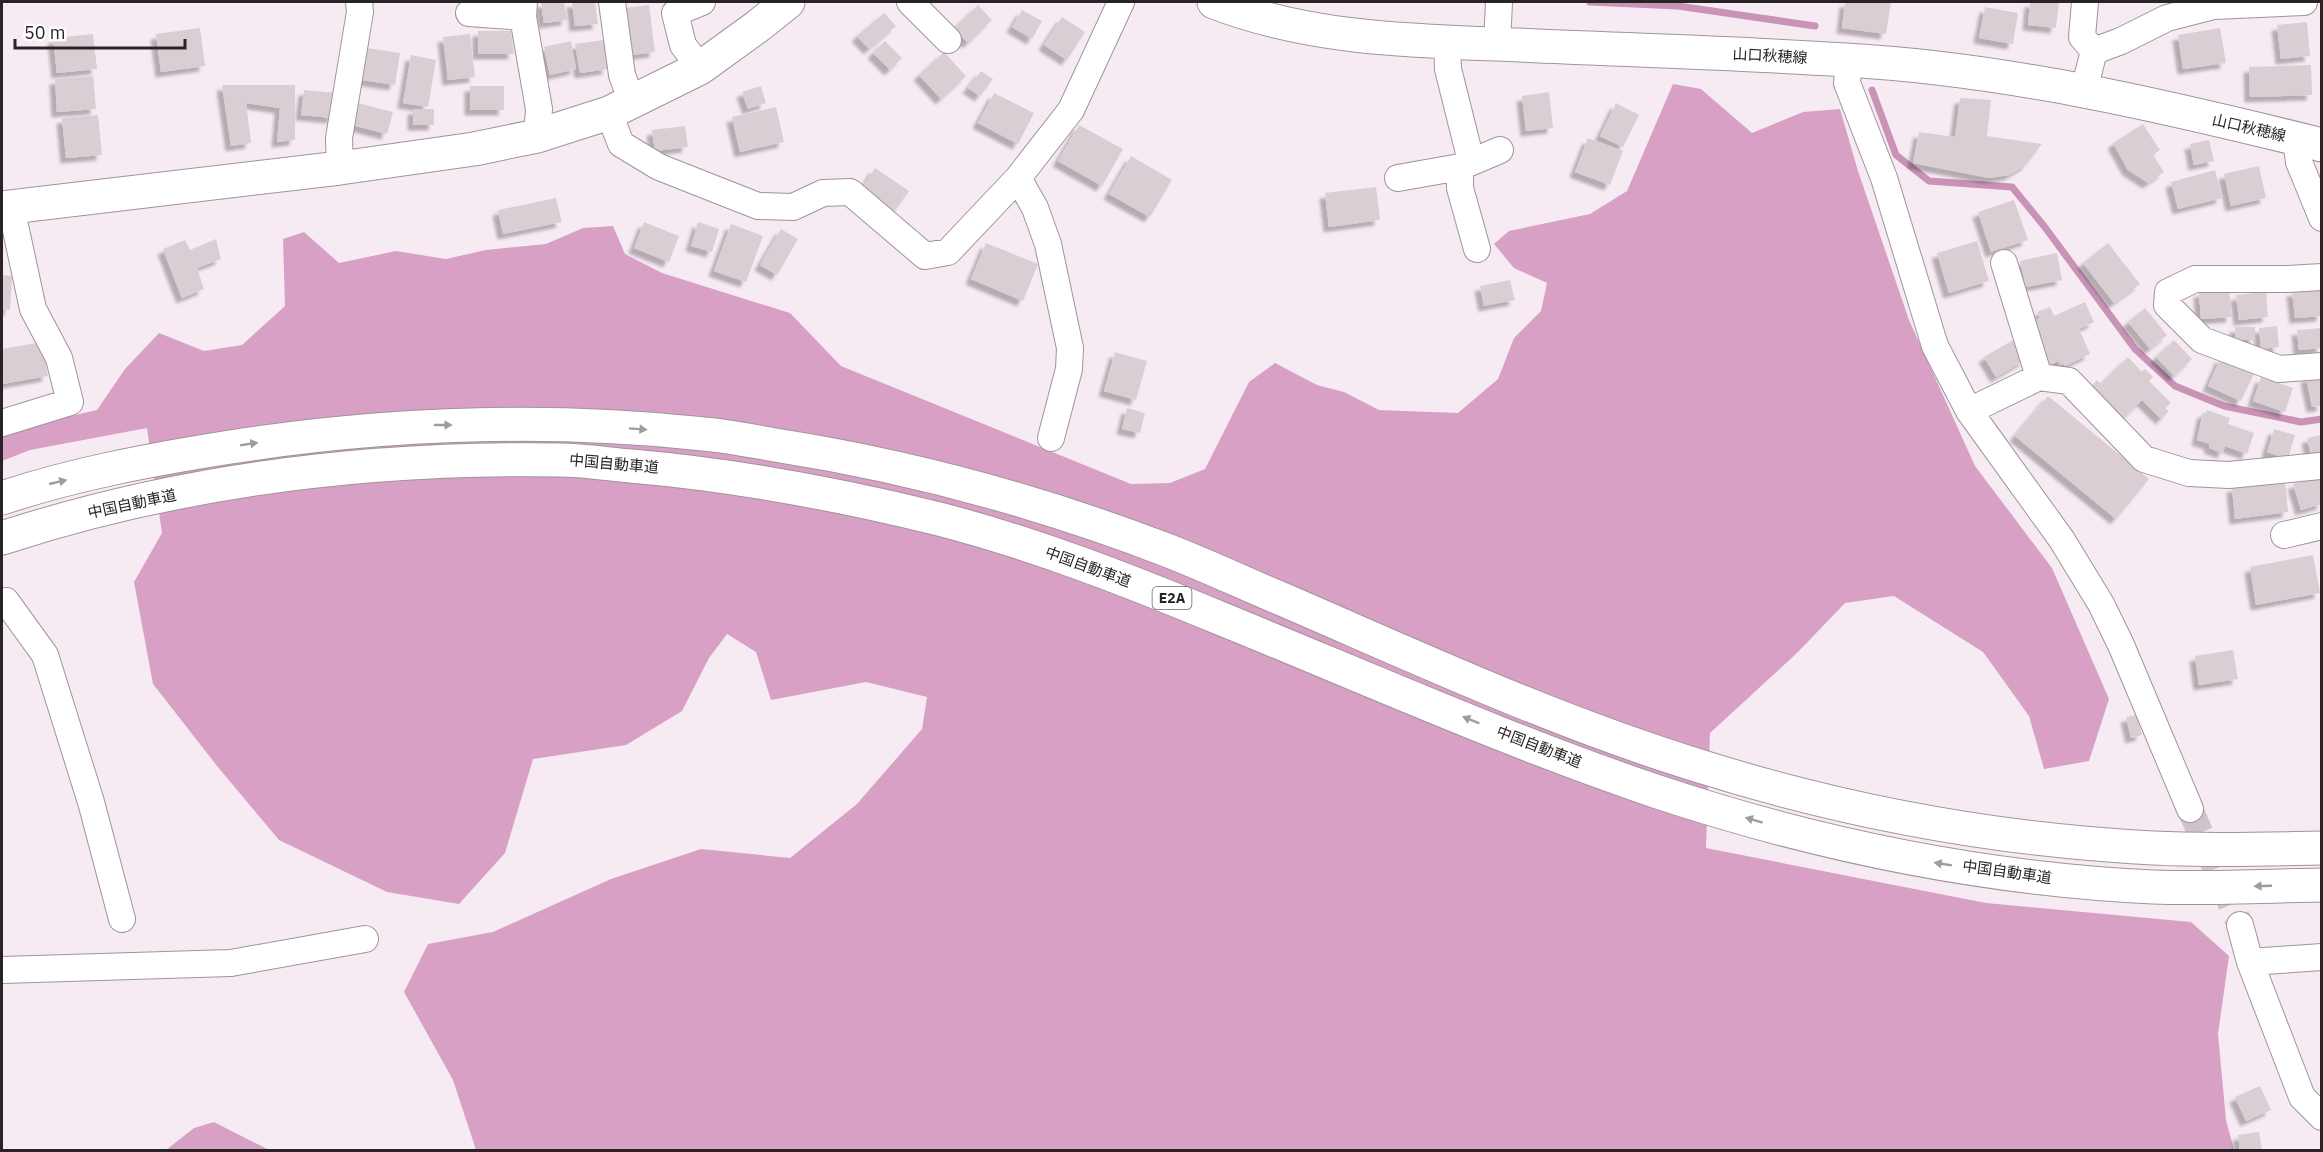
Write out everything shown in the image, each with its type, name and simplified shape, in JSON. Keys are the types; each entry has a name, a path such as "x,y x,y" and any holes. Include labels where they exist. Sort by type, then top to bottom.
{"main road":[{"path":"6,207 340,168 474,149 537,136 622,107 700,68 759,26 788,2"},
{"name":"山口秋穂線","path":"1214,2 1292,26 1346,35 1447,42 1849,60 1948,70 2084,90 2309,142"},
{"path":"2,498 38,486 149,460 285,438 390,428 426,425 563,424 705,434 849,457 953,481 1059,512 1171,552 1550,715 1695,765 1811,797 1923,821 2034,838 2155,848 2322,848"},
{"name":"中国自動車道","path":"2,538 44,524 145,499 289,474 429,462 564,460 700,472 824,493 942,520 1046,552 1155,591 1508,736 1658,791 1805,835 1916,859 2032,877 2154,887 2322,885"}],"street":[{"path":"340,168 339,138 360,12 359,2"},
{"path":"612,2 622,75 626,86 622,107 621,144 659,167 758,206 793,207 823,193 850,192 926,256 948,252 1018,178 1071,110 1121,2"},
{"path":"700,68 683,45 675,13 702,2"},
{"path":"910,2 948,40"},
{"path":"2085,2 2082,37 2094,51"},
{"path":"2094,51 2167,18 2214,6 2304,2"},
{"path":"1497,44 1499,3"},
{"path":"469,13 524,9 539,109 537,136"},
{"path":"1447,42 1448,69 1466,164 1460,188 1477,249"},
{"path":"2084,90 2094,51"},
{"path":"1849,60 1847,83 1884,178 1935,346 1969,411 2062,540 2101,604 2121,645 2190,809"},
{"path":"2309,142 2299,162 2322,219"},
{"path":"1398,178 1466,164 1500,150"},
{"path":"1018,178 1035,208 1048,244 1070,348 1068,369 1051,438"},
{"path":"2,423 70,402 59,358 33,309 6,207"},
{"path":"2004,263 2039,377"},
{"path":"2322,277 2195,279 2168,292 2167,305 2202,340 2279,369 2322,366"},
{"path":"1969,411 2039,377 2069,381 2144,459 2189,473 2229,475 2320,466"},
{"path":"2283,535 2322,526"},
{"path":"2,602 6,601 45,655 91,802 122,919"},
{"path":"2240,925 2250,962 2302,1097 2322,1117"},
{"path":"2,970 231,963 365,939"},
{"path":"2250,962 2322,957"}],"shaded area":[{"path":"1673,84 1701,89 1752,133 1803,112 1840,109 1858,171 1909,320 1975,466 2052,568 2109,699 2089,761 2044,769 2029,716 1983,652 1894,596 1845,603 1797,653 1710,733 1706,848 1986,903 2191,922 2229,956 2218,1034 2226,1120 2234,1150 476,1150 453,1080 404,992 428,944 493,932 611,879 701,849 790,858 857,804 922,729 927,697 866,682 771,700 756,652 727,634 709,658 682,711 626,745 533,759 505,853 459,904 387,892 279,840 153,684 134,582 162,533 147,428 30,450 2,461 2,432 97,410 125,369 159,333 204,351 242,345 285,306 283,239 304,232 339,263 396,251 446,259 486,250 546,244 583,228 613,226 625,254 662,273 790,313 841,366 1131,484 1170,483 1205,469 1249,382 1275,363 1317,385 1344,392 1379,410 1458,413 1498,379 1514,338 1541,311 1547,283 1514,268 1494,244 1509,231 1590,214 1627,191"},
{"path":"214,1122 269,1150 166,1150 194,1128"}],"building":[{"path":"541,2 564,2 567,20 544,23"},
{"path":"572,2 595,2 598,24 575,26"},
{"path":"1845,2 1891,2 1886,34 1842,28"},
{"path":"2030,2 2059,2 2056,28 2028,25"},
{"path":"649,5 655,52 632,55 625,8"},
{"path":"978,5 992,20 968,43 954,28"},
{"path":"1985,7 2018,13 2013,44 1979,38"},
{"path":"1022,10 1042,21 1032,39 1012,27"},
{"path":"884,13 896,26 869,49 857,36"},
{"path":"1062,17 1085,32 1067,60 1044,45"},
{"path":"2307,22 2310,56 2281,59 2277,25"},
{"path":"200,28 205,66 161,72 156,34"},
{"path":"2220,28 2226,63 2183,69 2178,35"},
{"path":"478,31 511,31 514,54 478,54"},
{"path":"93,34 97,69 57,73 53,38"},
{"path":"470,34 475,77 448,80 443,37"},
{"path":"604,40 608,69 580,73 575,44"},
{"path":"571,41 576,69 550,75 544,47"},
{"path":"885,41 902,58 890,70 873,53"},
{"path":"367,48 400,53 395,85 362,80"},
{"path":"944,52 966,76 941,99 919,75"},
{"path":"411,55 436,60 428,107 403,103"},
{"path":"2311,65 2312,95 2250,97 2249,67"},
{"path":"981,71 993,79 980,96 968,88"},
{"path":"93,76 96,109 57,112 55,79"},
{"path":"222,85 295,85 295,140 277,142 280,108 246,103 251,143 231,146"},
{"path":"470,86 504,86 504,110 470,110"},
{"path":"761,86 766,103 748,109 742,92"},
{"path":"304,90 336,93 333,118 301,115"},
{"path":"1549,92 1553,128 1526,131 1522,96"},
{"path":"994,93 1034,113 1018,144 978,123"},
{"path":"1960,98 1991,100 1987,136 2042,144 2026,165 2009,175 1989,178 1913,163 1919,132 1955,137"},
{"path":"358,103 393,112 387,134 352,125"},
{"path":"1616,103 1639,115 1623,147 1600,136"},
{"path":"776,107 784,142 740,152 732,117"},
{"path":"413,109 434,109 434,125 413,125"},
{"path":"98,115 102,155 66,158 62,118"},
{"path":"2143,124 2160,150 2153,155 2164,172 2148,183 2128,170 2113,143"},
{"path":"1079,125 1123,149 1102,186 1058,161"},
{"path":"685,126 688,147 655,151 652,130"},
{"path":"1588,138 1623,151 1610,185 1575,172"},
{"path":"2209,140 2214,161 2194,165 2190,144"},
{"path":"1131,156 1172,180 1150,217 1109,194"},
{"path":"2259,166 2266,198 2231,206 2224,174"},
{"path":"875,168 909,191 894,212 861,190"},
{"path":"2215,170 2222,198 2178,209 2171,182"},
{"path":"1376,187 1380,220 1329,227 1325,193"},
{"path":"556,198 562,222 503,234 498,210"},
{"path":"2014,200 2028,240 1991,252 1978,212"},
{"path":"644,222 679,236 669,262 634,248"},
{"path":"698,222 719,229 712,252 691,246"},
{"path":"731,224 763,236 746,282 714,271"},
{"path":"781,229 798,239 777,275 760,265"},
{"path":"216,239 221,259 197,268 204,289 182,298 163,249 185,240 190,250"},
{"path":"1977,241 1989,281 1949,293 1937,253"},
{"path":"986,243 1038,264 1023,301 971,279"},
{"path":"2108,243 2140,284 2114,303 2083,263"},
{"path":"2057,253 2062,280 2026,287 2020,261"},
{"path":"2,275 12,276 10,310 2,309"},
{"path":"1510,280 1515,300 1484,306 1480,286"},
{"path":"2229,289 2232,317 2201,319 2199,292"},
{"path":"2322,289 2322,316 2295,318 2292,291"},
{"path":"2266,292 2268,317 2239,320 2236,295"},
{"path":"2085,302 2094,322 2079,329 2090,354 2065,366 2060,365 2058,361 2050,365 2032,322 2040,318 2037,312 2050,307 2054,316"},
{"path":"2145,308 2167,335 2150,349 2128,322"},
{"path":"2277,326 2279,347 2261,349 2259,328"},
{"path":"2235,327 2255,327 2255,340 2235,340"},
{"path":"2322,328 2322,348 2299,350 2297,330"},
{"path":"2013,340 2025,360 1996,377 1984,357"},
{"path":"2174,340 2192,359 2174,376 2156,357"},
{"path":"42,342 48,376 2,384 2,349"},
{"path":"1115,352 1147,361 1136,400 1104,391"},
{"path":"2128,357 2142,372 2145,369 2153,377 2149,381 2171,403 2165,408 2169,411 2161,419 2142,400 2122,420 2091,387 2097,380 2101,384"},
{"path":"2221,357 2255,372 2241,401 2208,386"},
{"path":"2322,374 2322,406 2312,407 2306,377"},
{"path":"2261,377 2293,388 2285,412 2253,401"},
{"path":"2048,396 2149,479 2116,519 2015,436"},
{"path":"1127,408 1145,413 1140,433 1122,429"},
{"path":"2207,410 2230,418 2228,424 2254,433 2247,454 2225,446 2223,453 2209,448 2210,444 2197,440 2203,412 2206,413"},
{"path":"2274,429 2295,435 2288,459 2267,452"},
{"path":"2322,435 2322,462 2313,464 2307,438"},
{"path":"2322,475 2322,504 2301,510 2293,484"},
{"path":"2285,481 2288,512 2235,519 2232,487"},
{"path":"2313,555 2320,593 2256,605 2250,567"},
{"path":"2233,650 2238,679 2199,685 2195,656"},
{"path":"2137,715 2142,735 2131,738 2126,717"},
{"path":"2260,1086 2271,1110 2246,1121 2235,1097"},
{"path":"2259,1132 2262,1149 2240,1150 2238,1135"}],"waterway":[{"path":"1590,2 1678,6 1815,26"},
{"path":"1872,90 1896,155 1929,181 2012,187 2044,226 2135,349 2175,386 2224,406 2301,422 2322,419"}],"tunnel":[{"path":"2190,809 2240,925"}]}
